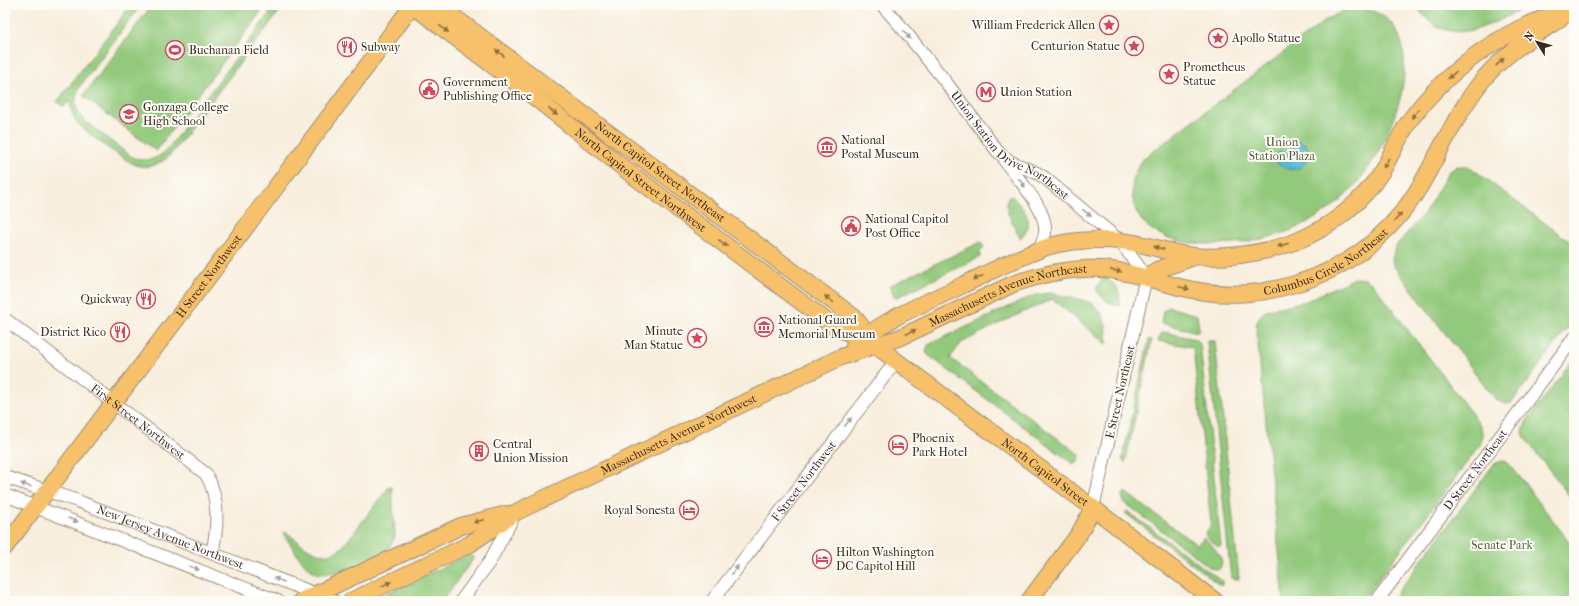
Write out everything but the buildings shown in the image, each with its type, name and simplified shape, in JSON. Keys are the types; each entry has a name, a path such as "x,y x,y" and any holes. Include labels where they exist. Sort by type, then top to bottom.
{"main road":[{"name":"North Capitol Street Northwest","path":"413,5 833,326 868,340"},
{"name":"H Street Northwest","path":"5,547 413,5"},
{"name":"North Capitol Street Northeast","path":"438,5 855,318 868,340"},
{"path":"1120,241 1144,244 1197,256 1226,256 1274,248 1308,236 1329,225 1353,205 1374,182 1404,129 1420,107 1452,74 1510,33 1539,19 1574,9"},
{"name":"Columbus Circle Northeast","path":"1146,277 1192,290 1216,294 1244,294 1280,288 1324,273 1364,250 1390,227 1409,203 1420,186 1449,130 1474,92 1498,64 1517,48 1574,9"},
{"path":"695,221 706,206"},
{"name":"Massachusetts Avenue Northeast","path":"868,340 884,323 1038,250 1070,242 1120,241"},
{"path":"1146,277 1157,270 1197,256"},
{"name":"Massachusetts Avenue Northeast","path":"868,340 901,337 1013,284 1042,275 1086,268 1111,270 1146,277"},
{"name":"Massachusetts Avenue Northwest","path":"351,601 470,544 516,512 841,357 868,340"},
{"name":"North Capitol Street","path":"868,340 1215,601"},
{"path":"1029,601 1079,534 1093,508"},
{"name":"Massachusetts Avenue Northwest","path":"301,601 461,526 516,512"}],"street":[{"name":"Union Station Drive Northeast","path":"882,5 945,81 998,152 1011,162 1045,178 1120,241 1146,277"},
{"path":"998,152 1028,192 1043,216 1045,233 1038,250"},
{"name":"E Street Northeast","path":"1093,508 1146,277"},
{"name":"First Street Northwest","path":"5,319 206,474 213,488 216,505 216,536 212,553"},
{"name":"D Street Northeast","path":"1377,601 1574,338"},
{"name":"F Street Northwest","path":"712,601 896,361"},
{"name":"New Jersey Avenue Northwest","path":"5,477 75,500 334,601"},
{"name":"New Jersey Avenue Northwest","path":"5,495 278,601"},
{"path":"461,601 490,561 516,512"}],"green space":[{"path":"131,5 141,5 81,85 78,90 76,104 81,117 85,121 129,155 134,158 148,160 157,157 166,151 276,5 284,5 172,153 165,160 148,166 133,164 87,132 76,121 72,113 70,100 64,107 57,102"},
{"name":"Buchanan Field","path":"152,5 266,5 156,151 83,96"},
{"path":"1417,5 1530,5 1483,27 1459,32 1447,30 1435,25 1424,16"},
{"name":"Union Station Plaza","path":"1355,8 1367,10 1385,17 1397,31 1403,50 1404,80 1394,117 1377,155 1357,184 1340,201 1316,218 1289,231 1271,237 1224,244 1199,244 1176,240 1156,232 1141,219 1133,200 1132,189 1135,173 1144,158 1325,21 1344,10"},
{"path":"1458,166 1470,167 1574,245 1574,319 1511,403 1505,404 1496,400 1393,265 1392,260 1395,247 1426,211 1449,171"},
{"path":"1012,196 1027,216 1028,227 1020,238 1006,209 1008,208 1006,204 1008,198"},
{"path":"981,242 984,247 980,251 980,257 895,298 889,286"},
{"path":"1355,278 1365,279 1373,284 1478,422 1482,431 1482,439 1480,445 1362,601 1284,601 1256,325 1259,317 1267,310 1306,301"},
{"path":"1102,279 1112,282 1117,288 1119,292 1120,306 1112,304 1106,300 1096,289"},
{"path":"1047,293 1082,300 1095,306 1102,314 1106,324 1107,344 1052,299 961,343 950,358 1080,455 1077,463 1072,463 926,352 928,345 1032,296"},
{"path":"1169,307 1197,315 1198,332 1161,323 1163,311"},
{"path":"1164,332 1195,339 1200,344 1221,546 1218,547 1205,535 1211,524 1193,347 1158,341 1161,334"},
{"path":"1149,339 1152,340 1125,463 1122,460"},
{"path":"1207,341 1215,341 1239,579 1231,578"},
{"path":"1574,358 1574,502 1525,438 1523,432 1526,422"},
{"name":"Senate Park","path":"1502,461 1507,462 1512,467 1574,548 1574,601 1391,601 1494,464"},
{"path":"389,487 392,487 395,536 390,546 383,554 370,561 339,571 321,574 316,573 306,566 284,535 286,532 307,548 315,552 330,554 337,551 345,544"},
{"path":"1125,492 1197,545 1204,537 1220,557 1222,562 1218,570 1211,568 1124,502 1122,496"},
{"path":"1127,511 1222,581 1221,586 1125,513"},
{"path":"470,554 474,558 442,601 370,601"}],"water":[{"path":"1298,139 1302,144 1305,143 1308,150 1308,157 1302,166 1296,169 1284,168 1277,163 1278,162 1274,156 1281,151 1284,155 1288,153 1292,155 1291,150 1294,147 1291,144"}],"place":[{"name":"William Frederick Allen","path":"1109,25"},
{"name":"Apollo Statue","path":"1218,38"},
{"name":"Centurion Statue","path":"1134,46"},
{"name":"Subway","path":"347,47"},
{"name":"Buchanan Field","path":"175,50"},
{"name":"Prometheus Statue","path":"1169,74"},
{"name":"Government Publishing Office","path":"429,89"},
{"name":"Union Station","path":"986,92"},
{"name":"Gonzaga College High School","path":"129,114"},
{"name":"National Postal Museum","path":"827,147"},
{"name":"National Capitol Post Office","path":"851,226"},
{"name":"Quickway","path":"146,299"},
{"name":"National Guard Memorial Museum","path":"764,327"},
{"name":"District Rico","path":"120,332"},
{"name":"Minute Man Statue","path":"697,338"},
{"name":"Phoenix Park Hotel","path":"898,445"},
{"name":"Central Union Mission","path":"479,451"},
{"name":"Royal Sonesta","path":"689,510"},
{"name":"Hilton Washington DC Capitol Hill","path":"822,559"}]}
